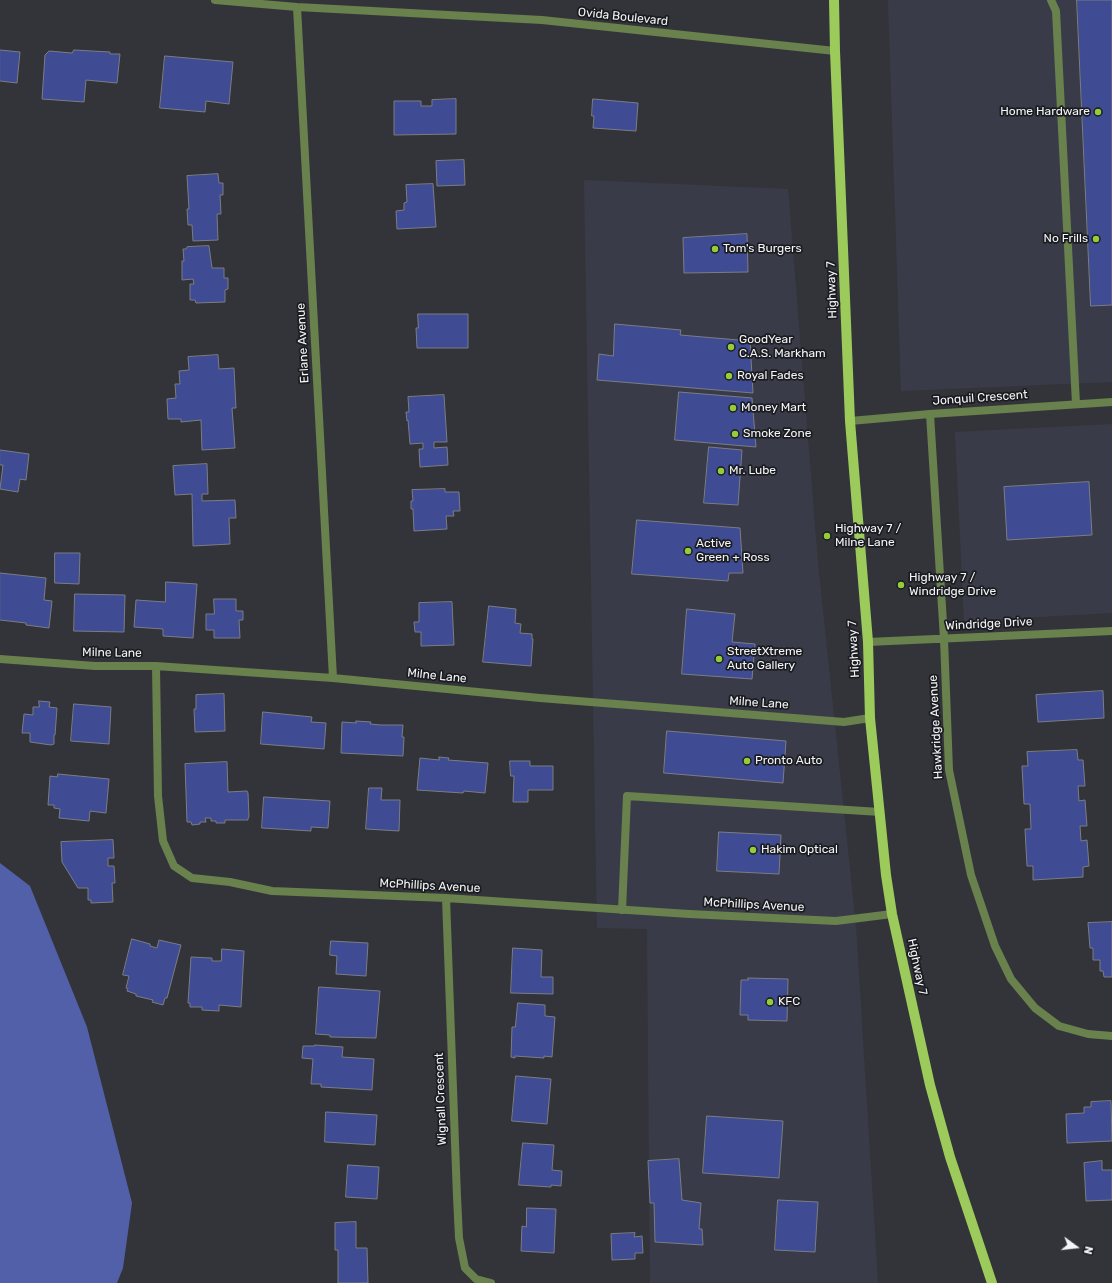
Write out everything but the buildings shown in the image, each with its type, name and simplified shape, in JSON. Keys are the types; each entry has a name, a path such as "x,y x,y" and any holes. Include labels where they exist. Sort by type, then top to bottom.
{"main road":[{"name":"Highway 7","path":"834,0 850,421 868,642 870,718 886,875 892,914 929,1078 946,1143 992,1283"}],"street":[{"name":"Ovida Boulevard","path":"215,0 297,7 542,20 835,52"},
{"path":"1051,0 1056,11 1076,404"},
{"name":"Erlane Avenue","path":"297,7 334,678"},
{"name":"Jonquil Crescent","path":"850,421 1112,402"},
{"name":"Hawkridge Avenue","path":"930,414 944,638 949,770 971,875 995,946 1011,979 1035,1008 1058,1026 1088,1034 1112,1036"},
{"name":"Windridge Drive","path":"868,642 1112,631"},
{"name":"Milne Lane","path":"0,659 95,666 156,666 334,678 540,698 844,722 870,718"},
{"name":"McPhillips Avenue","path":"156,666 158,796 163,841 174,866 192,878 230,882 272,891 446,898 697,915 836,921 892,914"},
{"path":"622,910 627,796 880,812"},
{"name":"Wignall Crescent","path":"446,898 459,1238 465,1268 476,1279 491,1283"}],"shaded area":[{"path":"888,0 1112,0 1112,382 901,391"},
{"path":"584,180 788,189 818,563 856,927 878,1283 650,1283 647,929 597,928"},
{"path":"1112,424 1112,613 964,621 955,432"},
{"path":"0,863 30,886 87,1027 132,1203 123,1268 117,1283 0,1283"}],"place":[{"name":"Home Hardware","path":"1098,112"},
{"name":"No Frills","path":"1096,239"},
{"name":"Tom's Burgers","path":"715,249"},
{"name":"GoodYear C.A.S. Markham","path":"731,347"},
{"name":"Royal Fades","path":"729,376"},
{"name":"Money Mart","path":"733,408"},
{"name":"Smoke Zone","path":"735,434"},
{"name":"Mr. Lube","path":"721,471"},
{"name":"Highway 7 / Milne Lane","path":"827,536"},
{"name":"Active Green + Ross","path":"688,551"},
{"name":"Highway 7 / Windridge Drive","path":"901,585"},
{"name":"StreetXtreme Auto Gallery","path":"719,659"},
{"name":"Pronto Auto","path":"747,761"},
{"name":"Hakim Optical","path":"753,850"},
{"name":"KFC","path":"770,1002"}]}
